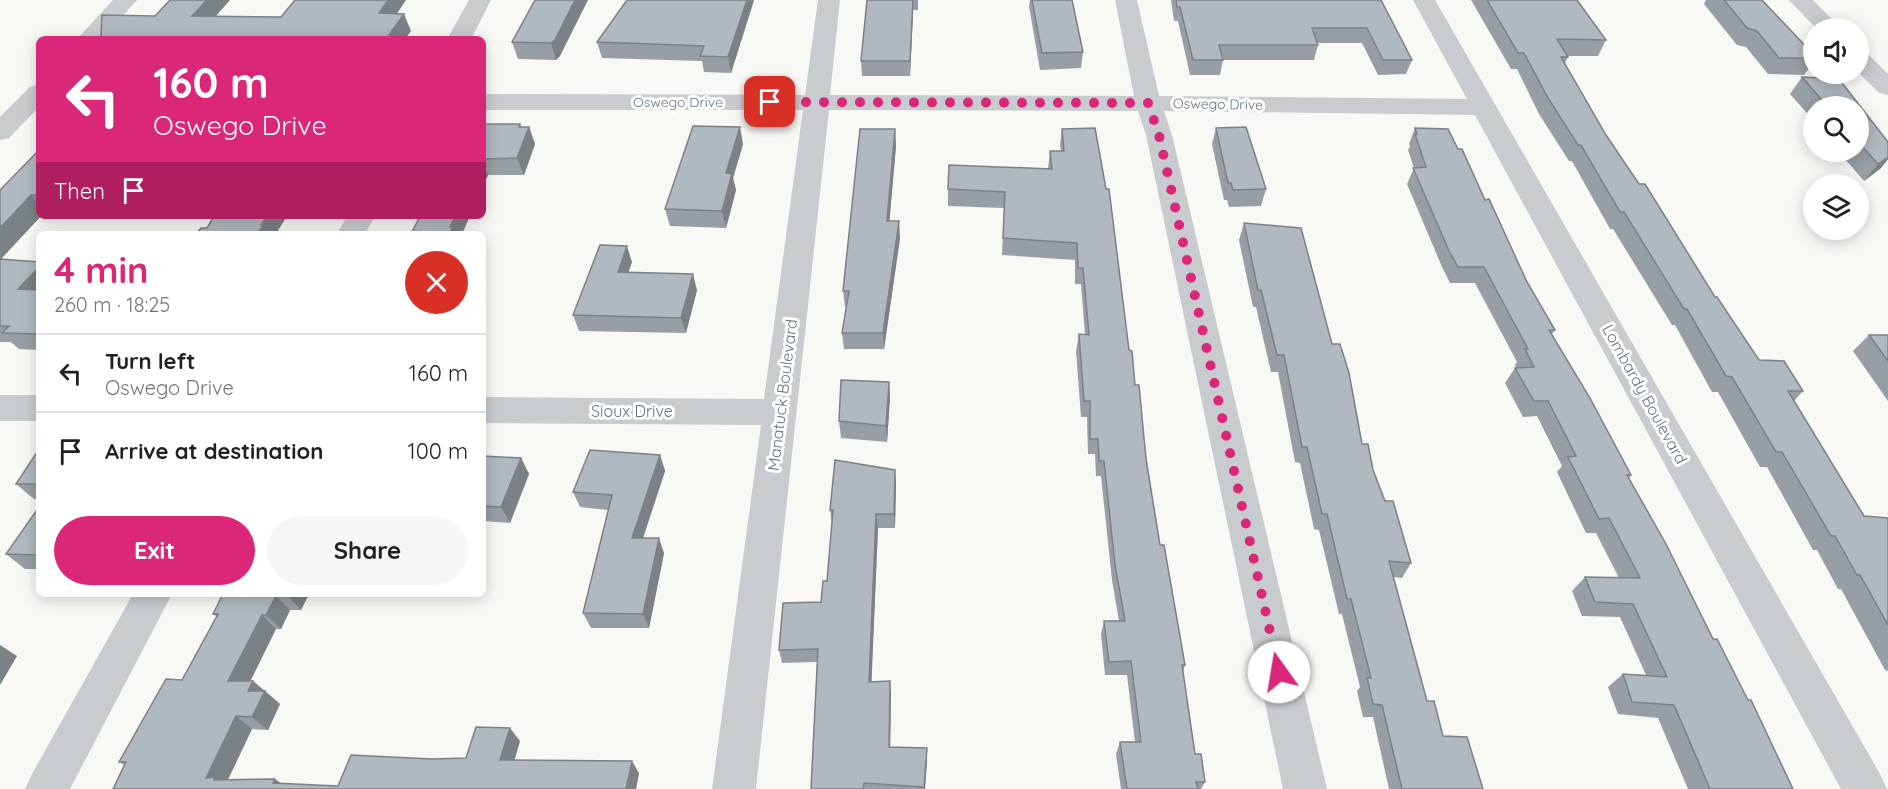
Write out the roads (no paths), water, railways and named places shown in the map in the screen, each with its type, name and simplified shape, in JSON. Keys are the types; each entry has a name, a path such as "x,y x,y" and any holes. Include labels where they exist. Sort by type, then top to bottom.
{"street":[{"path":"92,36 126,0"},
{"path":"461,36 480,0"},
{"name":"Manatuck Boulevard","path":"734,789 830,0"},
{"path":"1126,0 1148,103 1159,135 1305,789"},
{"name":"Lombardy Boulevard","path":"1424,0 1865,789"},
{"path":"1800,0 1819,18"},
{"path":"1869,69 1888,88"},
{"path":"0,100 36,98"},
{"path":"0,132 36,98"},
{"name":"Oswego Drive","path":"486,102 1148,103 1485,107"},
{"path":"0,408 36,408"},
{"name":"Sioux Drive","path":"486,410 780,412"},
{"path":"47,789 151,597"}]}
